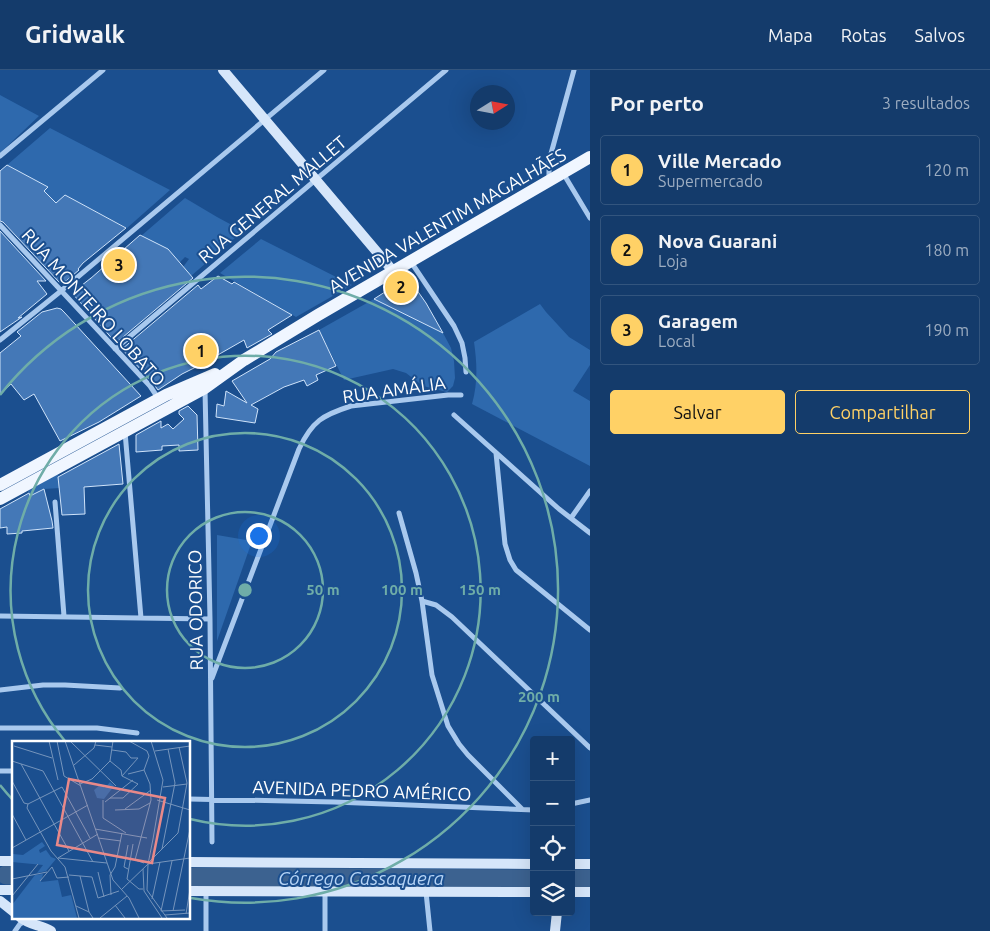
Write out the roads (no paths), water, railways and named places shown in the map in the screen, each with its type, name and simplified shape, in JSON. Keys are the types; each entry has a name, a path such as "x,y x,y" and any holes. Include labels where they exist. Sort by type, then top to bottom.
{"main road":[{"path":"223,70 393,270"},
{"name":"AVENIDA VALENTIM MAGALHÃES","path":"0,485 124,418 161,405 205,383 393,270 411,262 590,157"},
{"name":"AVENIDA VALENTIM MAGALHÃES","path":"0,500 125,431 161,405"},
{"path":"190,862 530,864"},
{"path":"575,864 590,864"},
{"path":"190,891 530,892"},
{"path":"575,892 590,892"},
{"path":"0,901 12,910"},
{"path":"555,931 557,916"},
{"path":"44,918 49,930"},
{"path":"22,919 49,930"}],"street":[{"path":"0,156 103,70"},
{"path":"0,340 324,70"},
{"name":"RUA GENERAL MALLET","path":"115,349 446,70"},
{"path":"550,180 549,161 574,70"},
{"path":"563,173 590,218"},
{"name":"RUA MONTEIRO LOBATO","path":"0,226 150,386 161,405"},
{"path":"411,262 454,326 462,343 466,358 466,372"},
{"name":"RUA ODORICO","path":"205,383 212,842"},
{"name":"RUA AMÁLIA","path":"210,682 299,448 304,436 312,426 322,418 351,406 461,395"},
{"path":"454,415 590,533"},
{"path":"124,418 142,618"},
{"path":"496,453 505,544 512,564 516,570 590,630"},
{"path":"571,518 590,491"},
{"path":"55,502 64,616"},
{"path":"400,513 422,601 432,675 448,726 468,755 522,810"},
{"path":"422,601 436,605 452,617 590,748"},
{"path":"0,616 210,619"},
{"path":"0,690 50,685 120,688"},
{"path":"0,728 97,728 137,733"},
{"name":"AVENIDA PEDRO AMÉRICO","path":"190,799 334,802 530,810"},
{"path":"575,803 590,800"},
{"path":"206,891 206,931"},
{"path":"325,892 325,931"},
{"path":"426,892 430,931"},
{"path":"15,931 22,919"}],"waterway":[{"name":"Córrego Cassaquera","path":"6,875 12,875"},
{"name":"Córrego Cassaquera","path":"190,877 530,879"},
{"name":"Córrego Cassaquera","path":"575,879 590,879"}],"place":[{"name":"Garagem","path":"119,265"},
{"name":"Nova Guarani","path":"401,287"},
{"name":"Ville Mercado","path":"201,351"}]}
